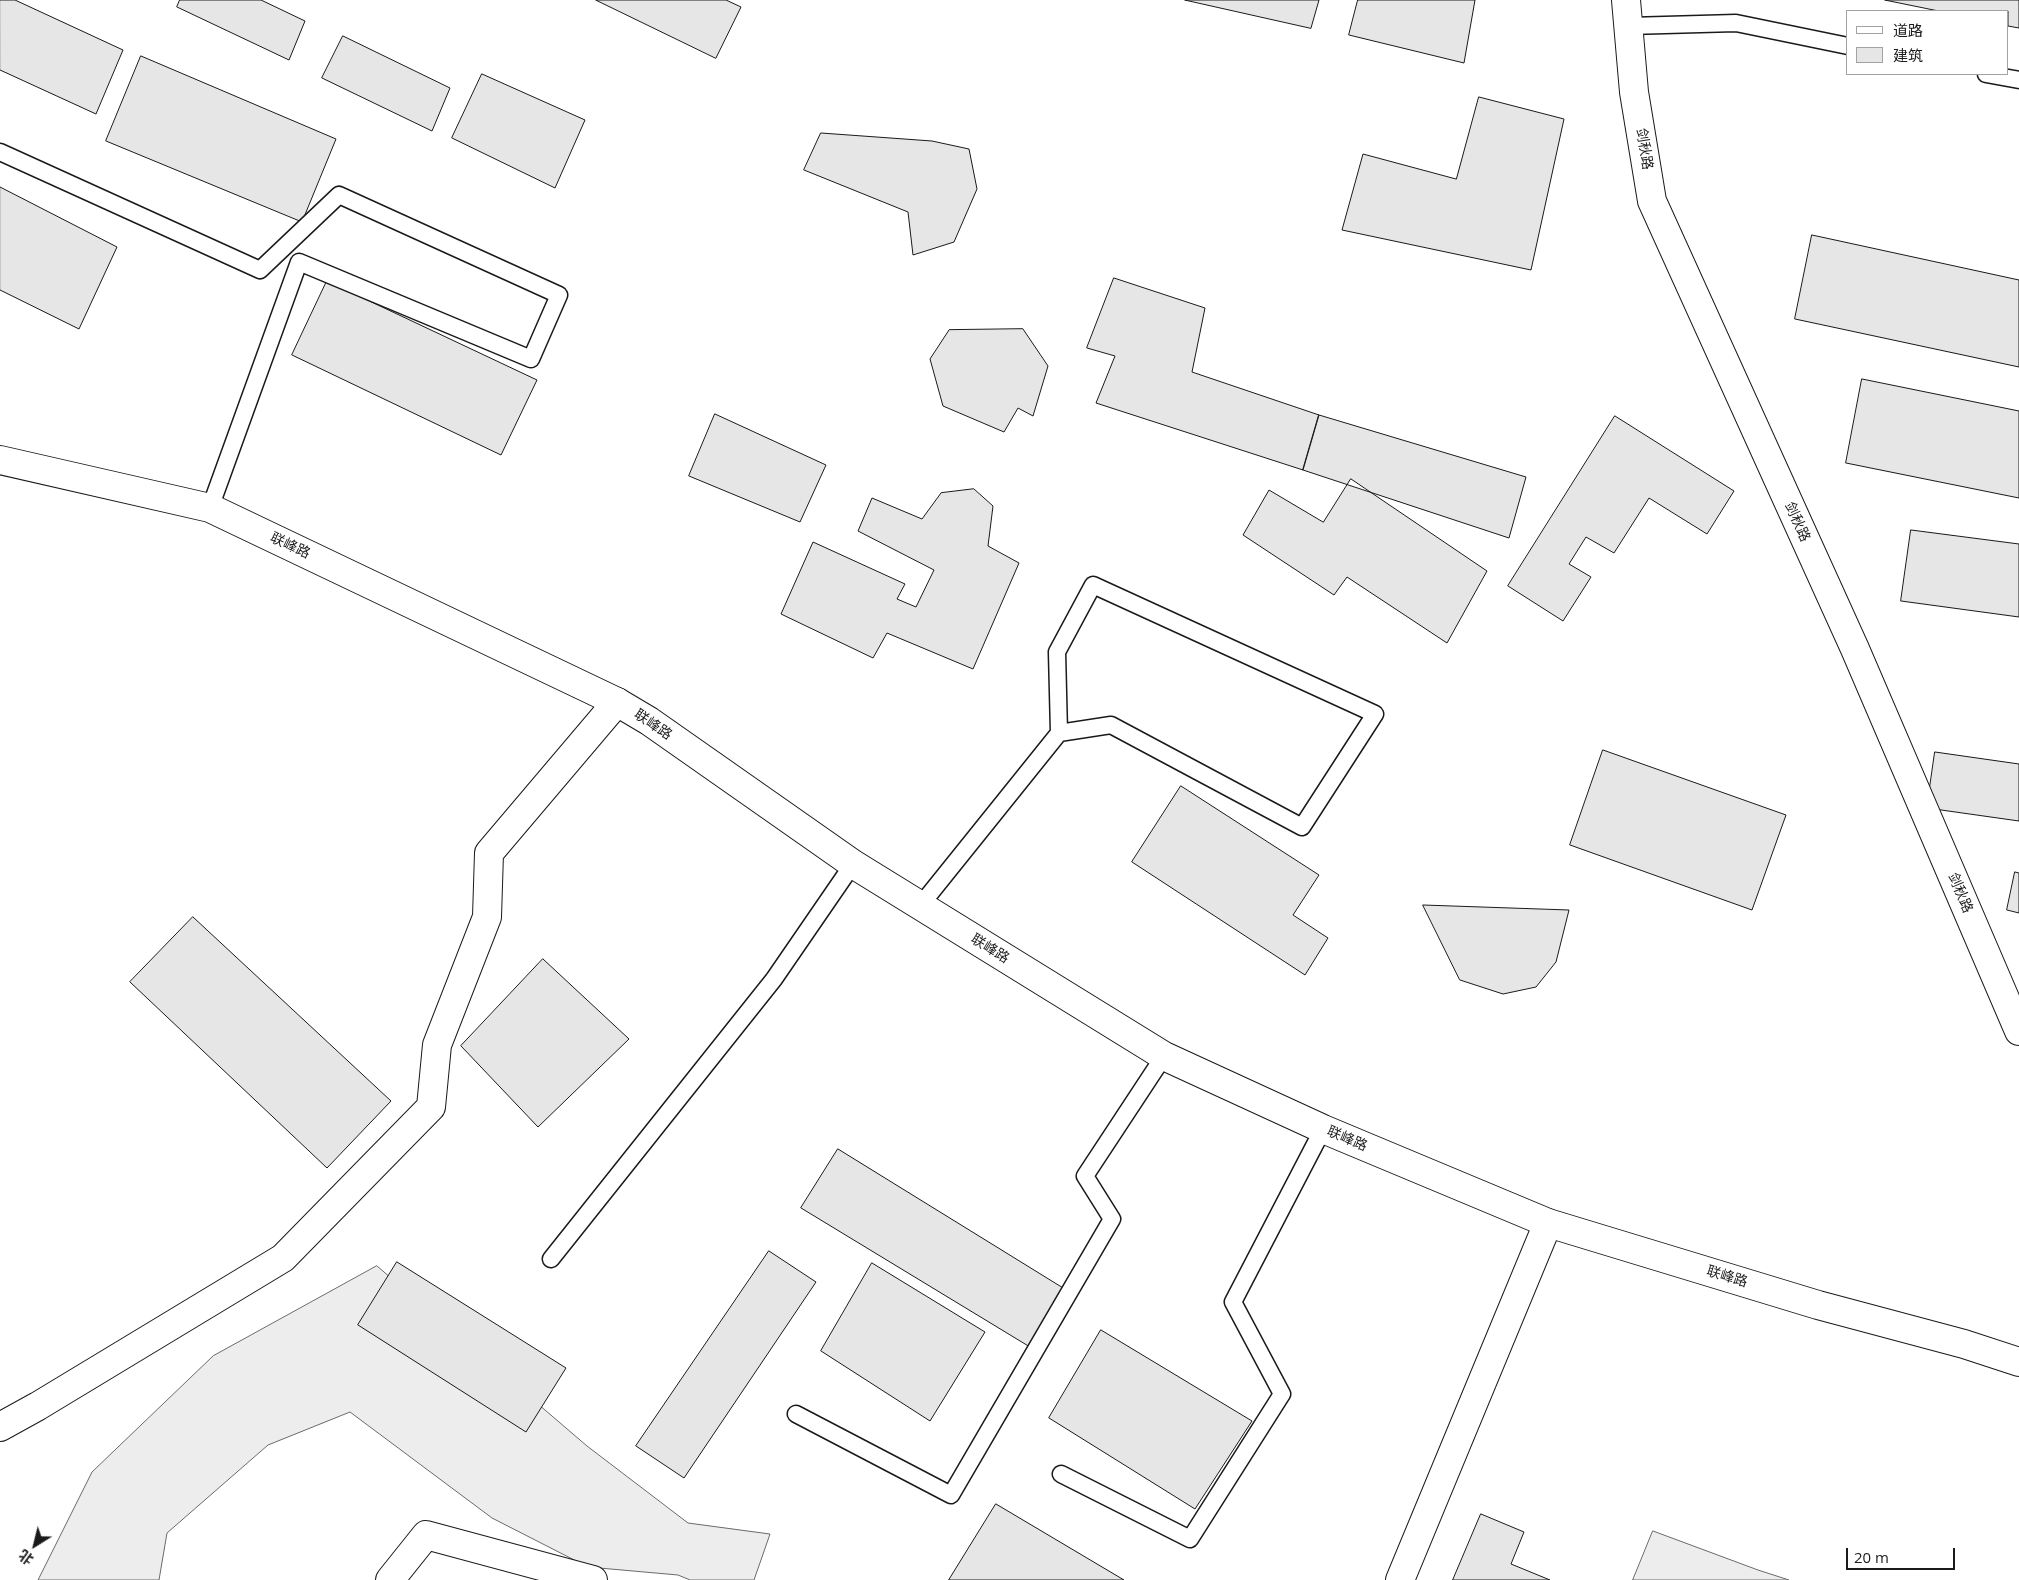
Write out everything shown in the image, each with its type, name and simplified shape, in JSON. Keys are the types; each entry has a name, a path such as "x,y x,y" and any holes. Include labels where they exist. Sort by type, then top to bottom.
{"main road":[{"name":"剑秋路","path":"1628,13 1634,92 1652,201 1855,649 2019,1031"},
{"name":"联峰路","path":"0,460 210,508 617,702 649,721 853,864 1164,1056 1324,1129 1548,1223 1818,1305 1964,1344 2019,1362"},
{"path":"0,1427 283,1258 431,1107 437,1045 486,917 489,853 617,702"},
{"path":"1400,1580 1548,1223"},
{"path":"390,1580 426,1535 593,1580"}],"lane":[{"path":"1628,13 1736,23 1846,46"},
{"path":"1992,75 2019,80"},
{"path":"0,152 260,270 339,195 559,294 530,359 299,262 210,508"},
{"path":"920,906 1059,733 1057,652 1093,586 1375,714 1302,827 1111,725 1059,733"},
{"path":"551,1258 774,979 853,864"},
{"path":"796,1414 951,1495 1112,1219 1085,1176 1164,1056"},
{"path":"1061,1474 1190,1539 1282,1394 1233,1302 1324,1129"}],"shaded area":[{"path":"377,1266 587,1446 688,1523 770,1534 754,1580 690,1580 678,1575 588,1567 492,1518 350,1412 268,1445 167,1533 159,1580 38,1580 92,1472 213,1356"},
{"path":"1653,1531 1758,1570 1789,1580 1633,1580"}],"building":[{"path":"0,0 15,0 123,50 96,114 0,70"},
{"path":"180,0 261,0 305,21 289,60 177,7"},
{"path":"596,0 726,0 741,7 716,58"},
{"path":"1185,0 1319,0 1311,28"},
{"path":"1358,0 1475,0 1464,63 1349,35"},
{"path":"1885,0 2019,0 2019,28 2009,26 2009,10 1934,10"},
{"path":"343,36 450,88 432,131 322,78"},
{"path":"141,56 336,139 302,222 106,141"},
{"path":"482,74 585,120 555,188 452,138"},
{"path":"1479,97 1564,119 1531,270 1342,230 1363,154 1456,179"},
{"path":"821,133 932,141 969,149 977,189 954,242 913,255 908,212 804,170"},
{"path":"0,187 117,247 79,329 0,290"},
{"path":"1812,235 2019,280 2019,367 1795,319"},
{"path":"1114,278 1205,308 1192,372 1319,415 1303,470 1096,403 1115,356 1087,348"},
{"path":"327,281 537,380 501,455 292,355"},
{"path":"1023,329 1048,366 1033,416 1018,408 1004,432 943,406 930,359 949,330"},
{"path":"1862,379 2019,411 2019,498 1846,463"},
{"path":"715,414 826,465 800,522 689,476"},
{"path":"1319,415 1526,477 1509,538 1303,470"},
{"path":"1615,416 1734,491 1707,534 1649,498 1614,553 1586,537 1569,564 1591,577 1563,621 1508,586"},
{"path":"1351,479 1487,571 1447,643 1347,577 1334,595 1243,535 1269,490 1323,522"},
{"path":"974,489 993,506 988,546 1019,563 973,669 887,633 873,658 781,614 813,542 905,584 897,599 916,607 934,570 858,531 872,498 922,519 941,493"},
{"path":"1911,530 2019,544 2019,617 1901,601"},
{"path":"1603,750 1786,815 1752,910 1570,845"},
{"path":"1935,752 2019,764 2019,821 1927,808"},
{"path":"1181,786 1319,875 1293,915 1328,938 1305,975 1132,862"},
{"path":"2015,872 2019,873 2019,913 2007,910"},
{"path":"1423,905 1569,910 1556,962 1536,987 1503,994 1460,980"},
{"path":"193,917 391,1101 327,1168 130,982"},
{"path":"543,959 629,1039 538,1127 461,1046"},
{"path":"838,1149 1068,1291 1030,1347 801,1208"},
{"path":"769,1251 816,1282 684,1478 636,1446"},
{"path":"397,1262 566,1368 526,1432 358,1325"},
{"path":"872,1263 985,1332 930,1421 821,1351"},
{"path":"1101,1330 1252,1421 1195,1509 1049,1418"},
{"path":"996,1504 1124,1580 949,1580"},
{"path":"1481,1514 1524,1532 1511,1564 1550,1580 1453,1580"}]}
